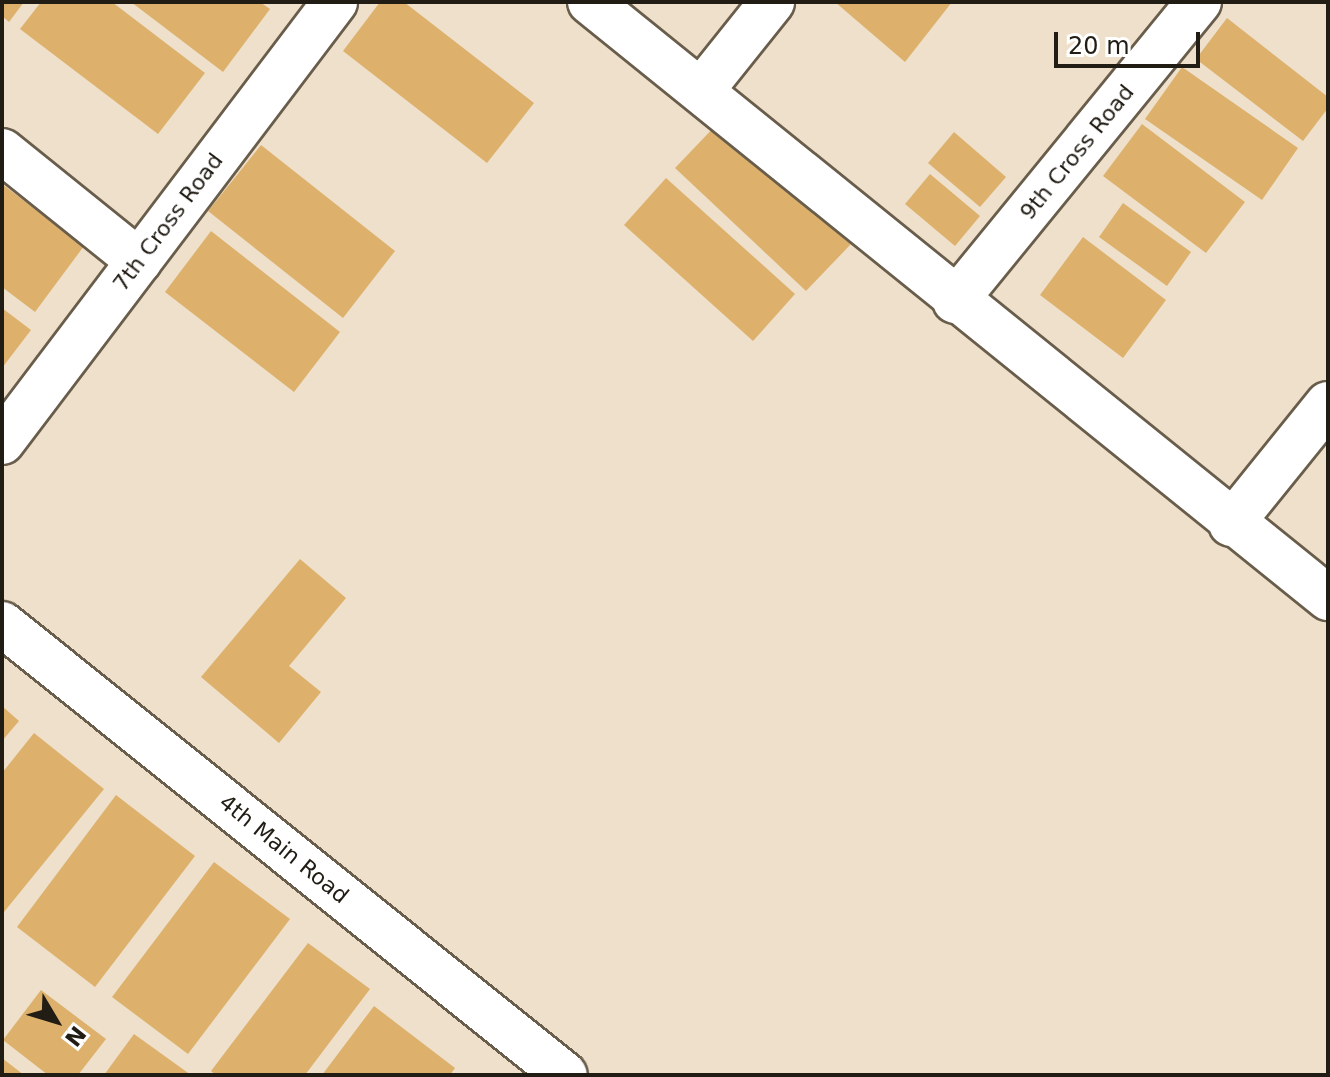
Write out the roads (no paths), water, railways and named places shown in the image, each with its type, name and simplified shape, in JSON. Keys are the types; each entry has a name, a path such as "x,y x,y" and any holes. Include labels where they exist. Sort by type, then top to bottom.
{"street":[{"name":"7th Cross Road","path":"2,442 335,2"},
{"path":"590,2 1231,524 1328,598"},
{"path":"701,91 772,2"},
{"name":"9th Cross Road","path":"955,301 1199,2"},
{"path":"2,151 139,261"},
{"path":"1231,524 1328,404"},
{"name":"4th Main Road","path":"2,624 565,1075"}]}
